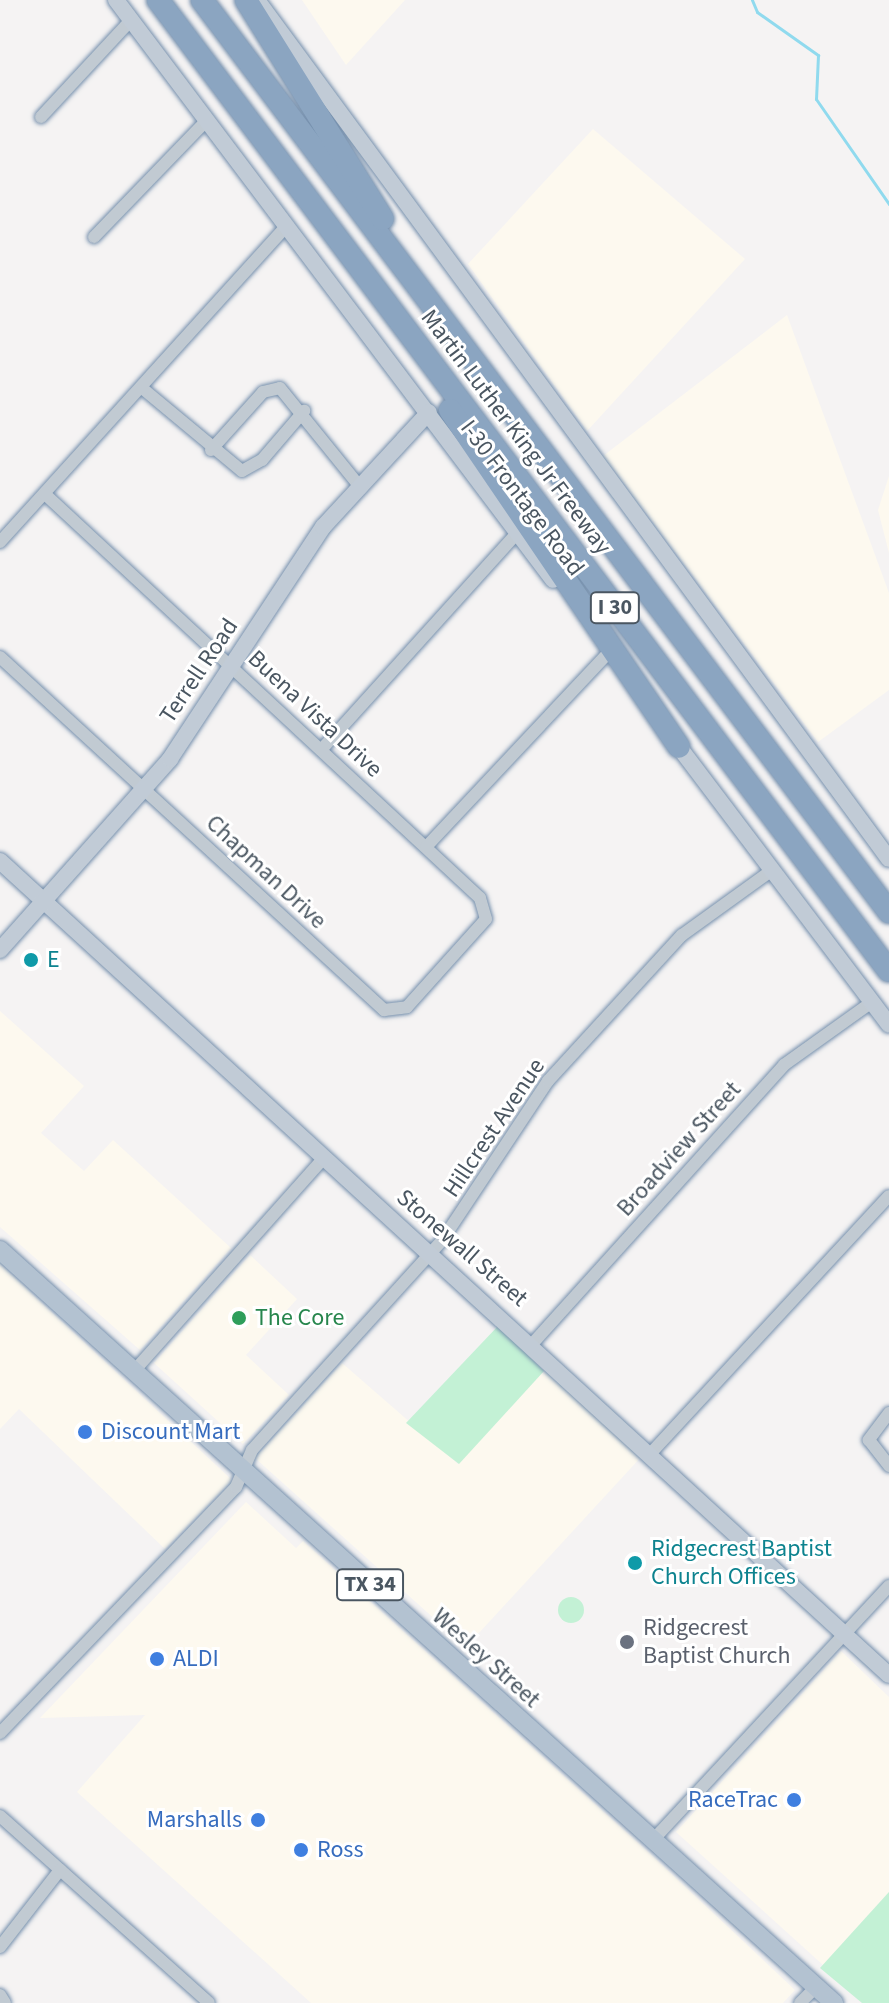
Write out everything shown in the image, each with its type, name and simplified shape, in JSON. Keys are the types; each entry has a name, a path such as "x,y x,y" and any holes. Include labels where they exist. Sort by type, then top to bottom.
{"highway":[{"name":"Martin Luther King Jr Freeway","path":"158,0 889,971"},
{"name":"Martin Luther King Jr Freeway","path":"202,0 889,912"},
{"path":"246,0 465,348"},
{"path":"343,244 679,747"},
{"path":"755,734 889,891"}],"main road":[{"name":"I-30 Frontage Road","path":"116,0 889,1025"},
{"path":"257,0 889,859"},
{"name":"Terrell Road","path":"0,950 144,788 231,666 323,527 429,412"},
{"name":"Stonewall Street","path":"0,861 323,1159 432,1250 889,1675"},
{"name":"Wesley Street","path":"0,1250 834,2003"}],"street":[{"path":"41,117 131,20"},
{"path":"94,237 205,122"},
{"path":"0,542 285,228"},
{"path":"142,388 237,470 249,470 304,411"},
{"path":"211,450 268,389 285,391 304,411 361,488"},
{"name":"Buena Vista Drive","path":"45,494 484,903"},
{"path":"321,750 518,532"},
{"path":"426,847 608,653"},
{"name":"Chapman Drive","path":"0,657 392,1013 416,998 483,924 484,903"},
{"name":"Hillcrest Avenue","path":"0,1733 236,1487 252,1450 432,1250 548,1081 682,935 772,870"},
{"name":"Broadview Street","path":"533,1343 784,1065 872,1002"},
{"path":"134,1371 323,1159"},
{"path":"651,1453 889,1196"},
{"path":"889,1413 869,1440 889,1466"},
{"path":"653,1840 842,1631 889,1586"},
{"path":"0,1816 209,2003"},
{"path":"0,1947 60,1870"},
{"path":"800,2003 816,1987"},
{"path":"0,1995 5,2003"}],"shaded area":[{"path":"302,0 405,0 346,65"},
{"path":"593,129 745,259 587,431 468,264"},
{"path":"787,315 889,593 889,690 818,742 603,456"},
{"path":"889,476 889,553 878,510"},
{"path":"0,1011 84,1086 41,1133 84,1171 113,1140 231,1248 140,1350 0,1227"},
{"path":"250,1255 297,1299 246,1355 289,1395 243,1444 154,1363"},
{"path":"0,1264 232,1480 165,1549 19,1409 0,1429"},
{"path":"342,1363 458,1464 544,1371 642,1456 466,1647 255,1458"},
{"path":"246,1502 296,1548 303,1541 645,1849 795,1990 783,2003 311,2003 77,1792 145,1715 40,1718"},
{"path":"841,1651 889,1697 889,1892 823,1965 676,1832"}],"green space":[{"path":"498,1326 544,1371 459,1464 406,1423"},
{"path":"571,1597 580,1601 584,1610 580,1619 571,1623 562,1619 558,1610 562,1601"},
{"path":"889,1892 889,2003 862,2003 820,1968"}],"waterway":[{"path":"752,0 757,12 818,55 816,99 889,204"}],"place":[{"name":"E","path":"31,960"},
{"name":"The Core","path":"239,1318"},
{"name":"Discount Mart","path":"85,1432"},
{"name":"Ridgecrest Baptist Church Offices","path":"635,1563"},
{"name":"Ridgecrest Baptist Church","path":"627,1642"},
{"name":"ALDI","path":"157,1659"},
{"name":"RaceTrac","path":"794,1800"},
{"name":"Marshalls","path":"258,1820"},
{"name":"Ross","path":"301,1850"}]}
